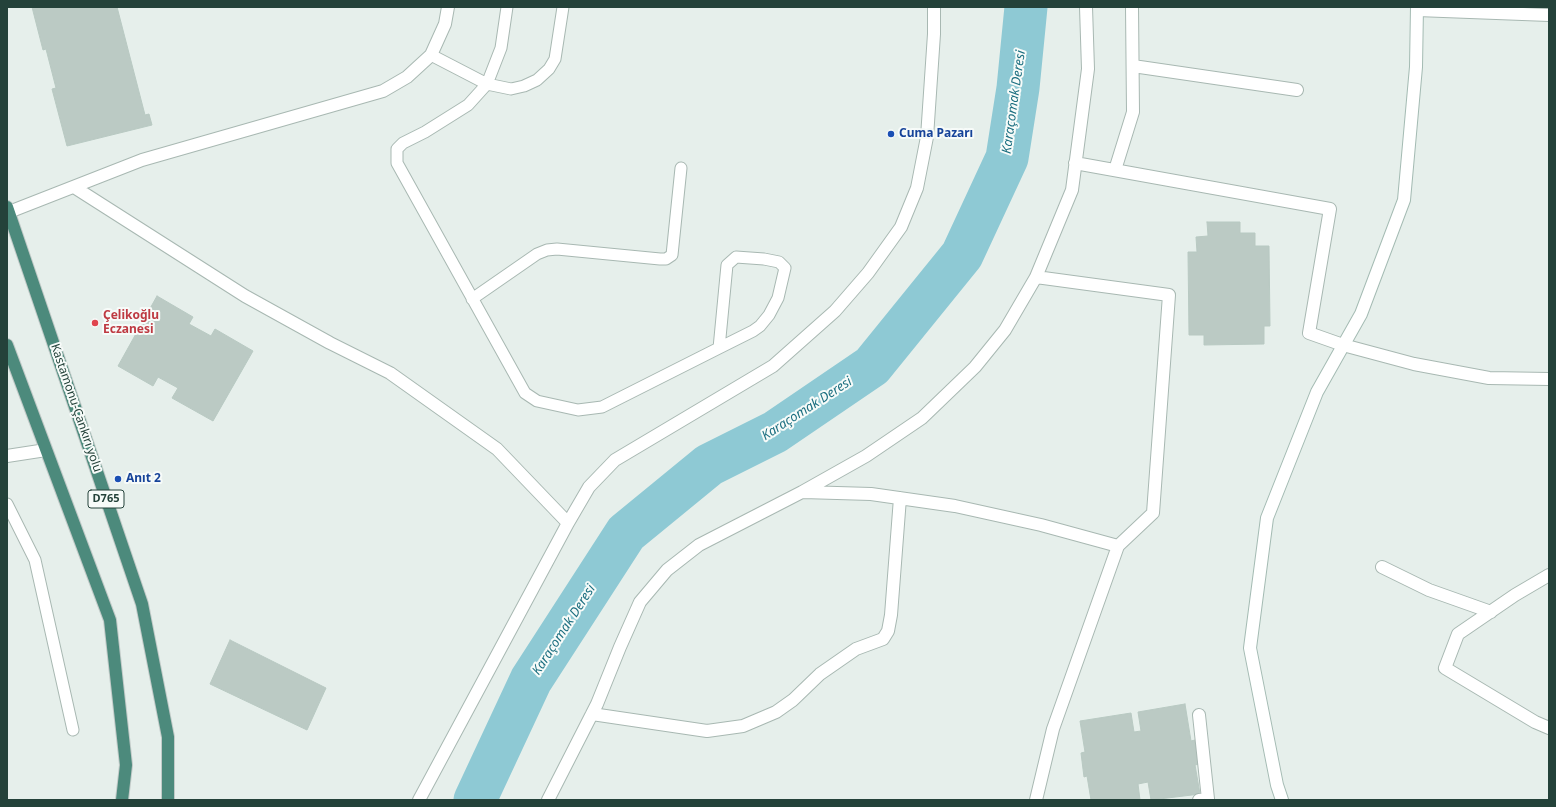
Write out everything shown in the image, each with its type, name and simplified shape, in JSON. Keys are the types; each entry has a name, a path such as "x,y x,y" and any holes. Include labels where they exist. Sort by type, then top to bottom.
{"highway":[{"name":"Kastamonu-Çankırı yolu","path":"8,210 142,604 168,737 168,800"},
{"path":"7,345 110,620 126,765 122,800"}],"street":[{"path":"8,210 74,187 142,160 383,91 418,68 431,55 445,24 448,7"},
{"path":"419,800 568,523 589,487 615,460 773,366 835,311 868,273 901,227 917,188 927,137 934,34 934,7"},
{"path":"548,800 592,714 640,602 667,570 699,545 802,492 866,456 922,418 975,367 1005,330 1036,277 1072,190 1088,69 1086,7"},
{"path":"1115,170 1133,112 1132,7"},
{"path":"1282,800 1277,785 1250,648 1267,518 1317,392 1361,314 1404,200 1416,67 1417,8 1549,15"},
{"path":"1133,66 1297,90"},
{"path":"1075,162 1330,209 1309,333 1343,345 1414,364 1489,378 1549,378"},
{"path":"74,187 244,296 330,343 390,373 497,449 568,523"},
{"path":"1036,277 1169,295 1153,513 1118,546 1053,729 1036,800"},
{"path":"7,456 46,450"},
{"path":"802,492 871,494 955,506 1041,525 1118,546"},
{"path":"592,714 707,731 743,726 776,712 793,700 820,674 856,649 883,639 888,631 891,615 900,498"},
{"path":"1382,567 1429,590 1491,612"},
{"path":"1549,575 1515,595 1458,634 1445,668 1535,722 1549,728"},
{"path":"1199,715 1208,799 1199,800"}],"lane":[{"path":"507,7 501,48 487,84 468,105 425,132 403,143 397,149 397,163 525,393 537,401 556,406 578,410 602,407 718,348 753,330 760,326 769,315 778,298 785,268 779,262 764,259 736,257 727,265 718,348"},
{"path":"431,55 487,84 511,89 524,86 537,80 549,69 555,59 563,7"},
{"path":"472,298 537,254 547,250 557,249 666,259 672,255 681,168"},
{"path":"7,504 35,560 73,730"}],"building":[{"path":"32,7 117,7 145,115 149,114 152,125 67,146 52,89 56,88 46,49 43,50"},
{"path":"1207,222 1240,222 1240,233 1255,233 1255,246 1269,246 1270,326 1264,326 1264,344 1204,345 1204,335 1189,335 1188,252 1197,252 1196,237 1208,236"},
{"path":"157,296 193,317 189,324 211,336 215,329 253,351 213,421 172,398 178,388 158,377 153,386 118,366"},
{"path":"230,640 326,688 307,730 210,684"},
{"path":"1185,704 1191,741 1195,740 1199,764 1195,765 1200,794 1151,800 1148,782 1138,784 1140,800 1091,800 1087,776 1084,777 1081,753 1085,752 1080,721 1131,713 1134,732 1141,731 1138,712"}],"waterway":[{"name":"Karaçomak Deresi","path":"475,800 531,680 626,533 709,465 775,432 872,366 962,255 1007,158 1018,88 1026,7"}],"place":[{"name":"Cuma Pazarı","path":"891,134"},
{"name":"Çelikoğlu Eczanesi","path":"95,323"},
{"name":"Anıt 2","path":"118,479"}]}
